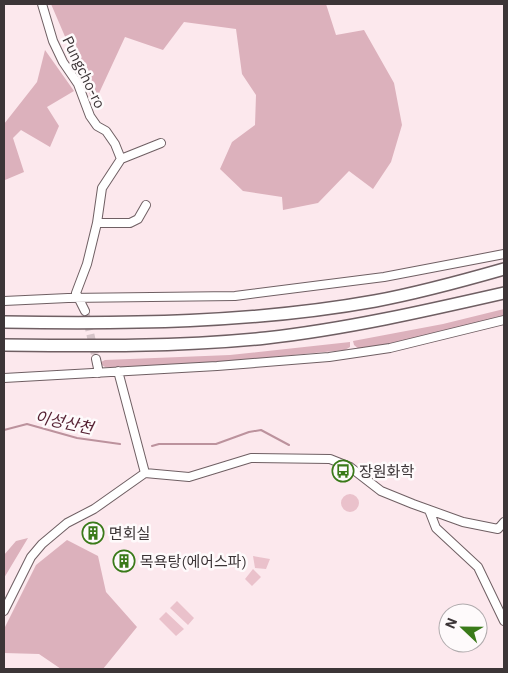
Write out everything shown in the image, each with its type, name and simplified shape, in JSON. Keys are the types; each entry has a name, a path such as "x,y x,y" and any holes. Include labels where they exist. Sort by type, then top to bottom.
{"highway":[{"path":"4,322 101,323 266,315 375,301 504,270"},
{"path":"4,345 180,344 266,338 382,321 504,293"}],"street":[{"name":"Pungcho-ro","path":"42,4 53,41 63,62 78,84 94,121 115,144 121,159"},
{"path":"85,311 76,292 87,264 98,223 102,188 121,159 162,143"},
{"path":"98,223 130,222 138,219 146,205"},
{"path":"4,301 235,296 384,277 504,254"},
{"path":"4,378 238,365 354,353 413,343 504,320"},
{"path":"96,360 99,373"},
{"path":"118,371 145,473"},
{"path":"4,611 31,557 42,544 67,523 94,509 145,473 189,477 251,458 330,459 350,467 381,490 429,510 463,522 501,529 504,522"},
{"path":"429,510 436,528 478,567 504,621"}],"shaded area":[{"path":"51,4 326,4 336,35 364,30 394,83 402,125 391,162 373,189 349,171 318,203 283,210 282,197 243,191 220,169 232,142 255,125 256,95 242,74 236,29 184,22 163,50 125,37 94,104"},
{"path":"45,50 74,91 47,107 59,126 50,147 21,130 13,138 24,172 5,180 4,124 37,82"},
{"path":"504,309 504,316 403,341 359,349 354,345 353,341 443,324"},
{"path":"350,342 350,347 345,350 230,361 131,367 105,367 99,363 105,360 230,355"},
{"path":"346,494 354,494 359,499 357,510 346,512 341,507 341,499"},
{"path":"28,538 4,578 4,555 16,541"},
{"path":"67,540 98,556 106,592 137,627 103,669 61,669 39,654 4,653 4,629 36,565"},
{"path":"253,556 270,559 266,569 255,568"},
{"path":"253,569 261,577 252,586 245,579"},
{"path":"177,601 194,618 188,625 170,608"},
{"path":"166,612 184,629 176,636 159,619"}],"waterway":[{"name":"이성산천","path":"4,430 27,424 77,438 120,444"},
{"name":"이성산천","path":"152,446 159,444 216,444 249,432 261,430 289,445"}],"tunnel":[{"path":"85,311 96,359"}],"place":[{"name":"장원화학","path":"343,471"},
{"name":"면회실","path":"93,533"},
{"name":"목욕탕(에어스파)","path":"124,561"}]}
